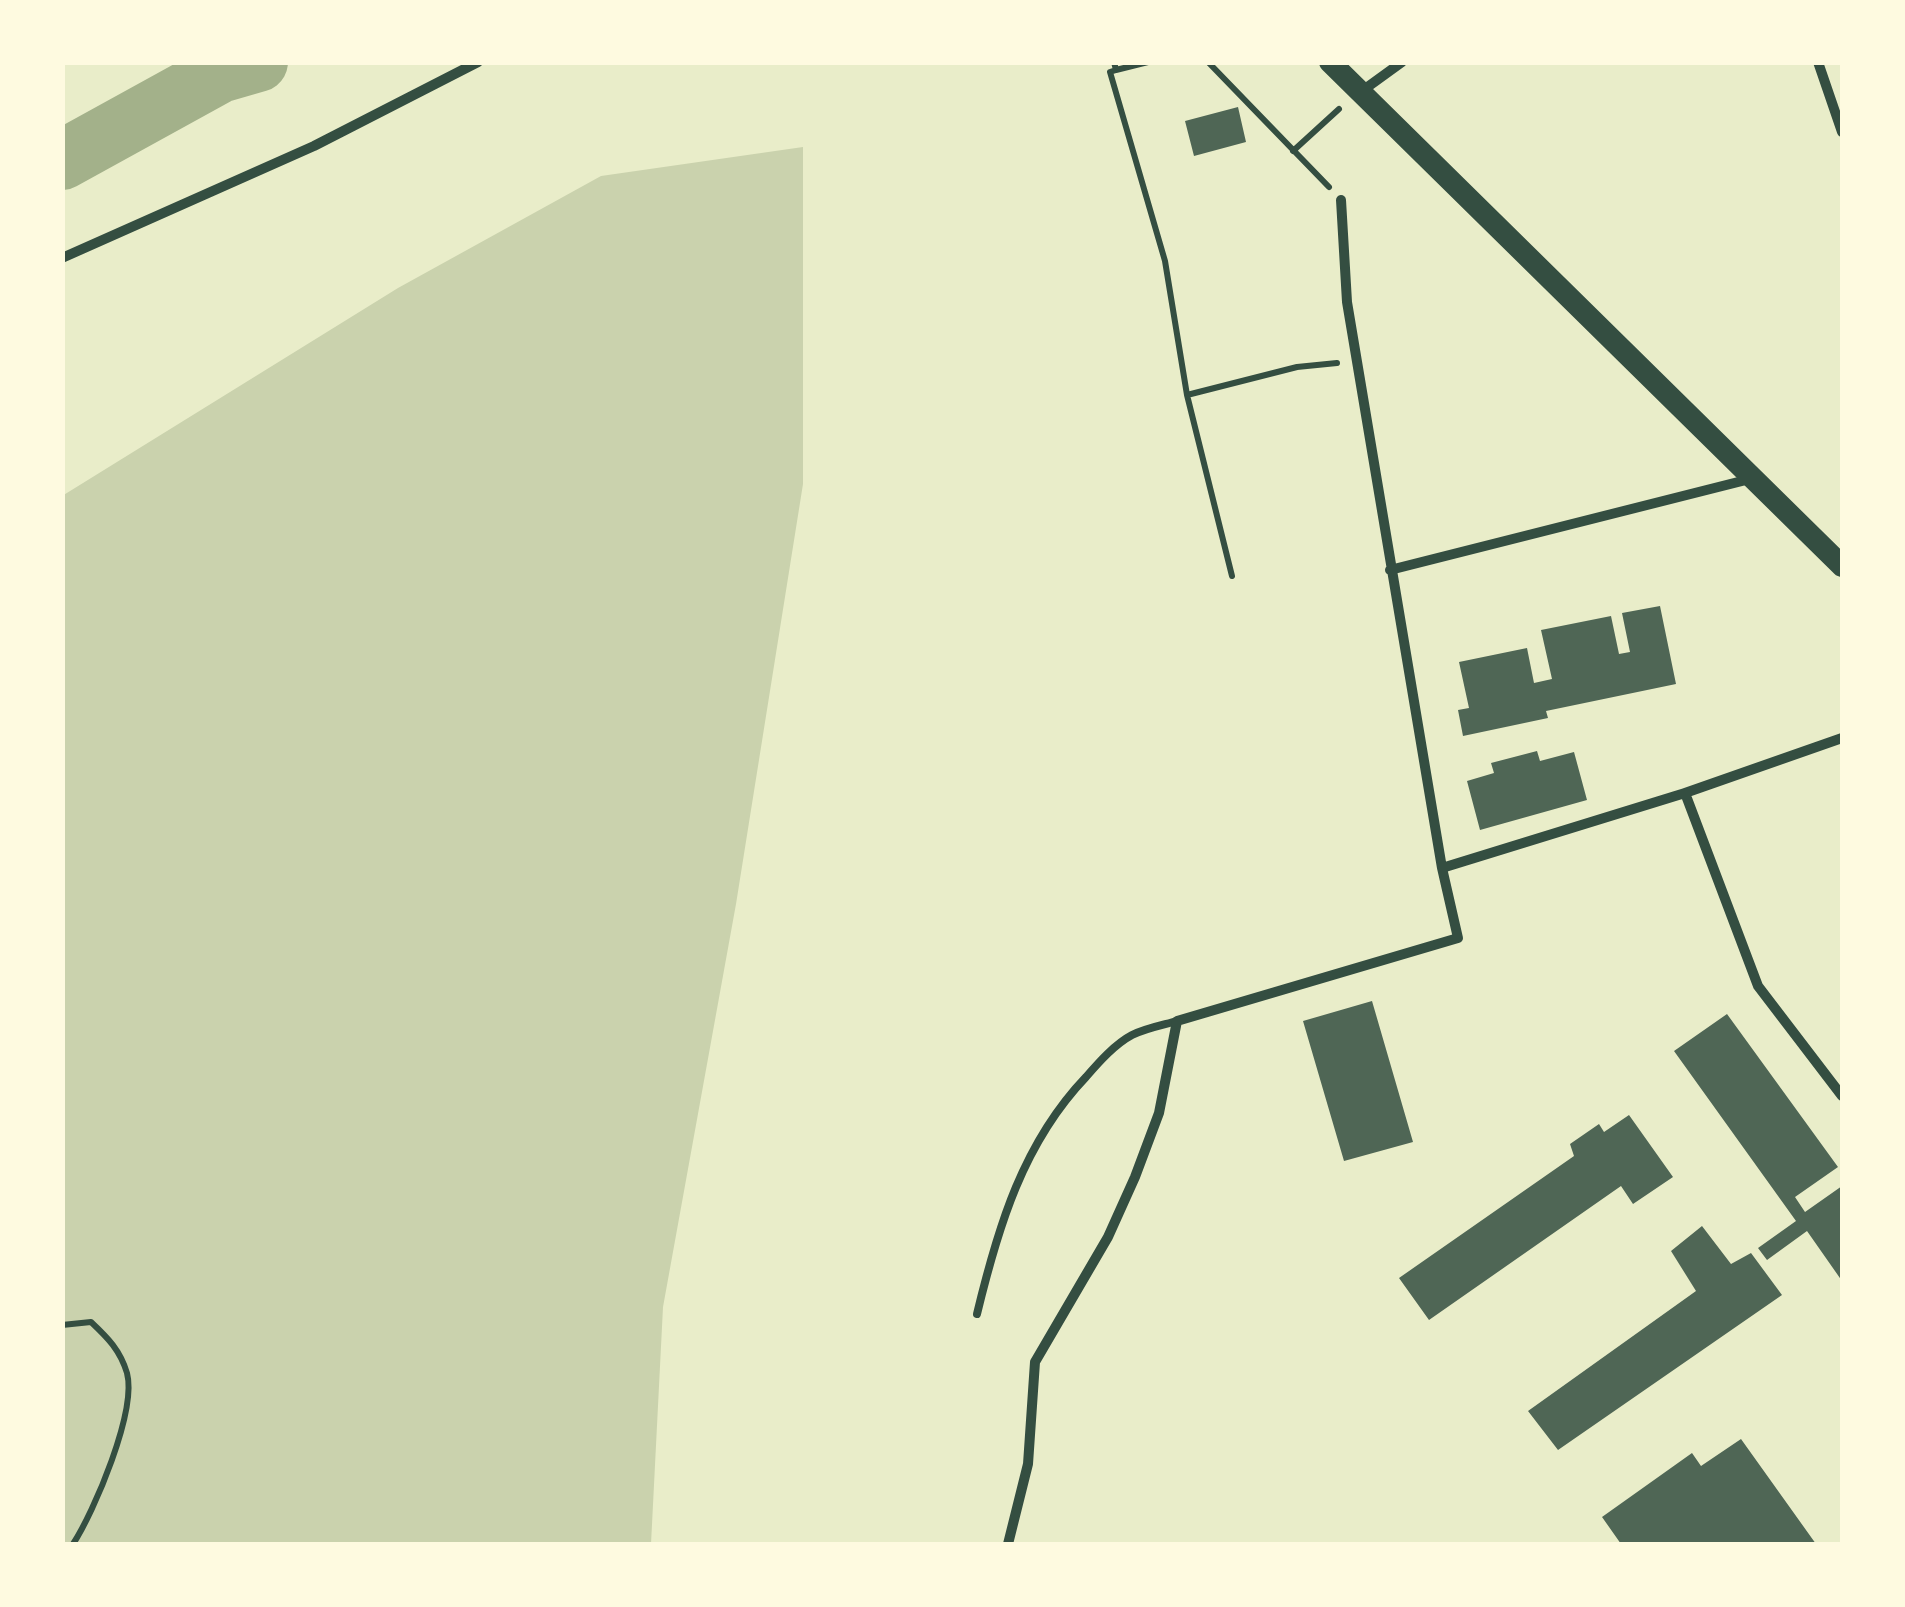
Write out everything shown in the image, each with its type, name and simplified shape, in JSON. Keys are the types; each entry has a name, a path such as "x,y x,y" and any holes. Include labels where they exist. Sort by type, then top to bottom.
{"highway":[{"path":"1330,62 1842,566"}],"street":[{"path":"62,258 314,146 478,62"},
{"path":"1360,92 1402,62"},
{"path":"1818,62 1842,132"},
{"path":"1008,1544 1028,1464 1035,1362 1108,1237 1135,1177 1159,1114 1177,1021 1458,938 1442,868 1356,361 1347,302 1341,200"},
{"path":"1390,570 1750,479"},
{"path":"1442,868 1684,793 1842,738"},
{"path":"1684,793 1758,986 1842,1096"}],"lane":[{"path":"977,1314 1012,1193 1035,1143 1068,1096 1103,1059 1131,1036 1177,1021"}],"path":[{"path":"1148,62 1115,66 1110,72 1165,261 1187,394 1232,576"},
{"path":"1208,62 1341,200"},
{"path":"1293,151 1360,92"},
{"path":"1187,394 1297,368 1356,361"},
{"path":"62,1325 91,1322 116,1346 128,1377 124,1418 84,1527 73,1544"}],"green space":[{"path":"803,147 803,484 736,904 663,1307 651,1544 63,1544 62,496 398,288 601,176"}],"building":[{"path":"1238,107 1246,142 1194,156 1185,121"},
{"path":"1660,606 1676,684 1546,711 1548,718 1463,736 1458,710 1469,708 1459,662 1527,648 1534,683 1552,679 1541,630 1611,616 1619,654 1630,652 1622,613"},
{"path":"1537,751 1540,761 1574,752 1587,800 1480,830 1467,781 1494,773 1491,763"},
{"path":"1372,1001 1413,1142 1344,1161 1303,1021"},
{"path":"1727,1014 1838,1167 1795,1197 1805,1212 1842,1186 1842,1281 1807,1231 1767,1260 1758,1248 1796,1221 1674,1051"},
{"path":"1629,1115 1673,1177 1633,1204 1621,1186 1429,1320 1399,1278 1574,1156 1570,1144 1599,1124 1604,1132"},
{"path":"1702,1226 1731,1264 1751,1253 1782,1295 1558,1450 1528,1411 1696,1291 1671,1251"},
{"path":"1741,1439 1816,1544 1621,1544 1602,1517 1692,1453 1701,1466"}],"waterway":[{"path":"62,160 220,73 258,62"}]}
